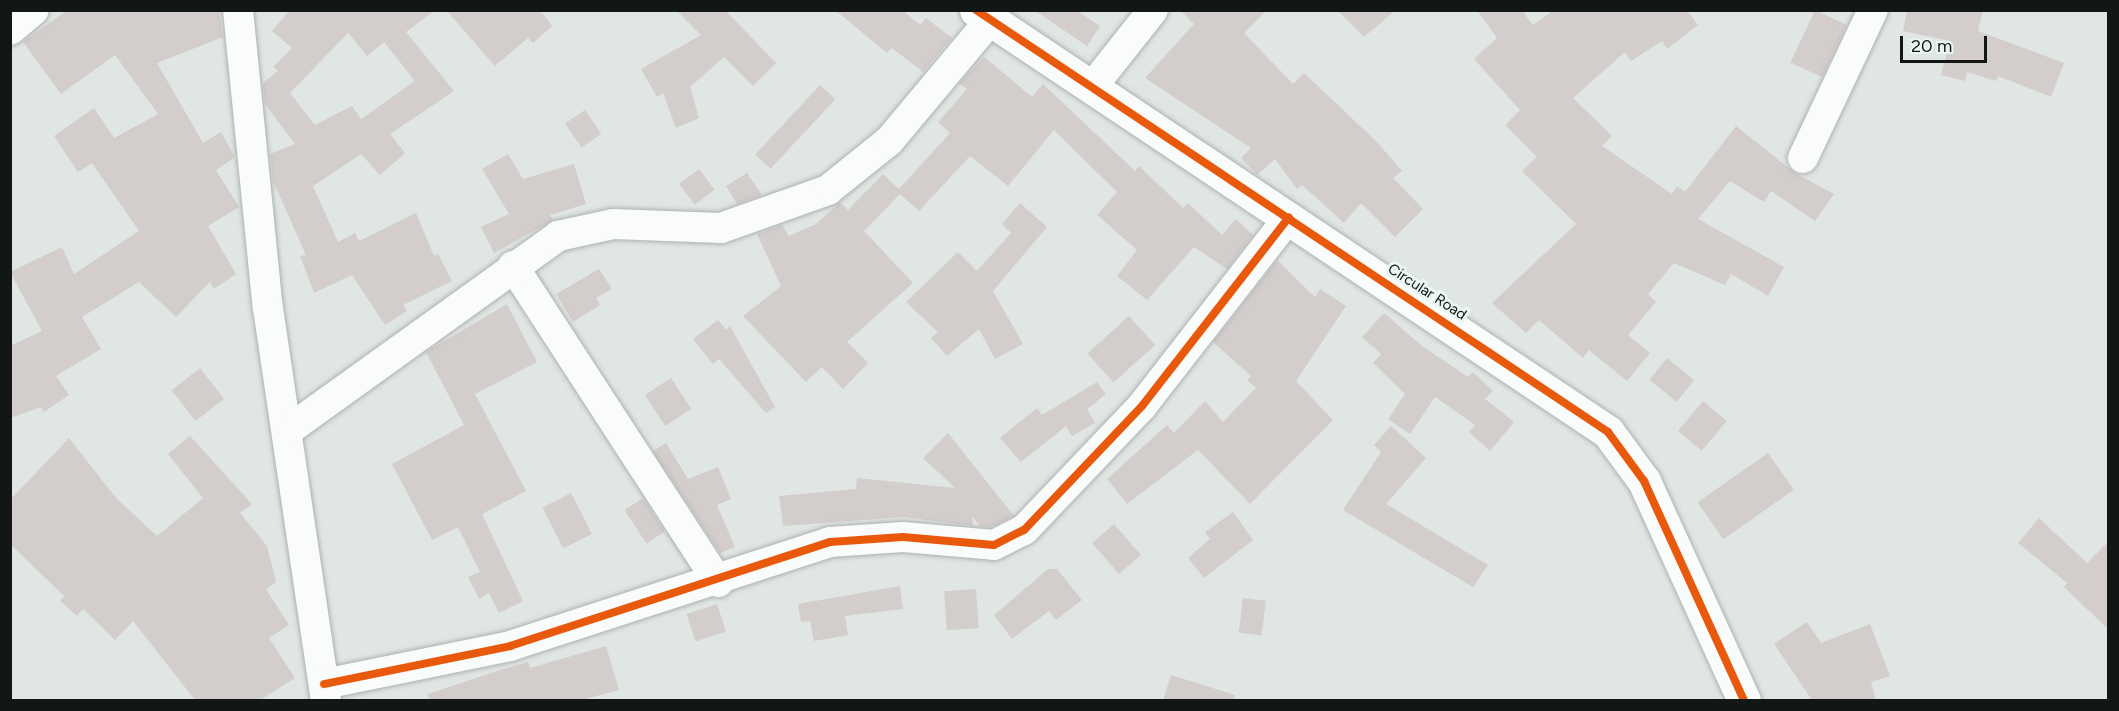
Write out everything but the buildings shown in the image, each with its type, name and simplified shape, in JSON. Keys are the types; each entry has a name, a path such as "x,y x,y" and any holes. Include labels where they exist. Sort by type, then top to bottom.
{"street":[{"path":"10,30 34,10"},
{"path":"238,10 268,308 325,692 510,646 718,582 830,542 903,537 994,545 1024,530 1142,406 1289,217"},
{"path":"1092,87 1153,10"},
{"path":"1803,158 1874,10"},
{"path":"287,430 513,266 558,236 585,228 721,228 828,190 889,141 983,15"},
{"name":"Circular Road","path":"983,15 1608,432 1644,482 1744,700"},
{"path":"513,266 718,582"}],"cycle path":[{"path":"976,10 1608,432 1644,481 1744,700"},
{"path":"324,684 510,646 830,542 903,537 994,545 1024,530 1142,406 1289,217"}]}
